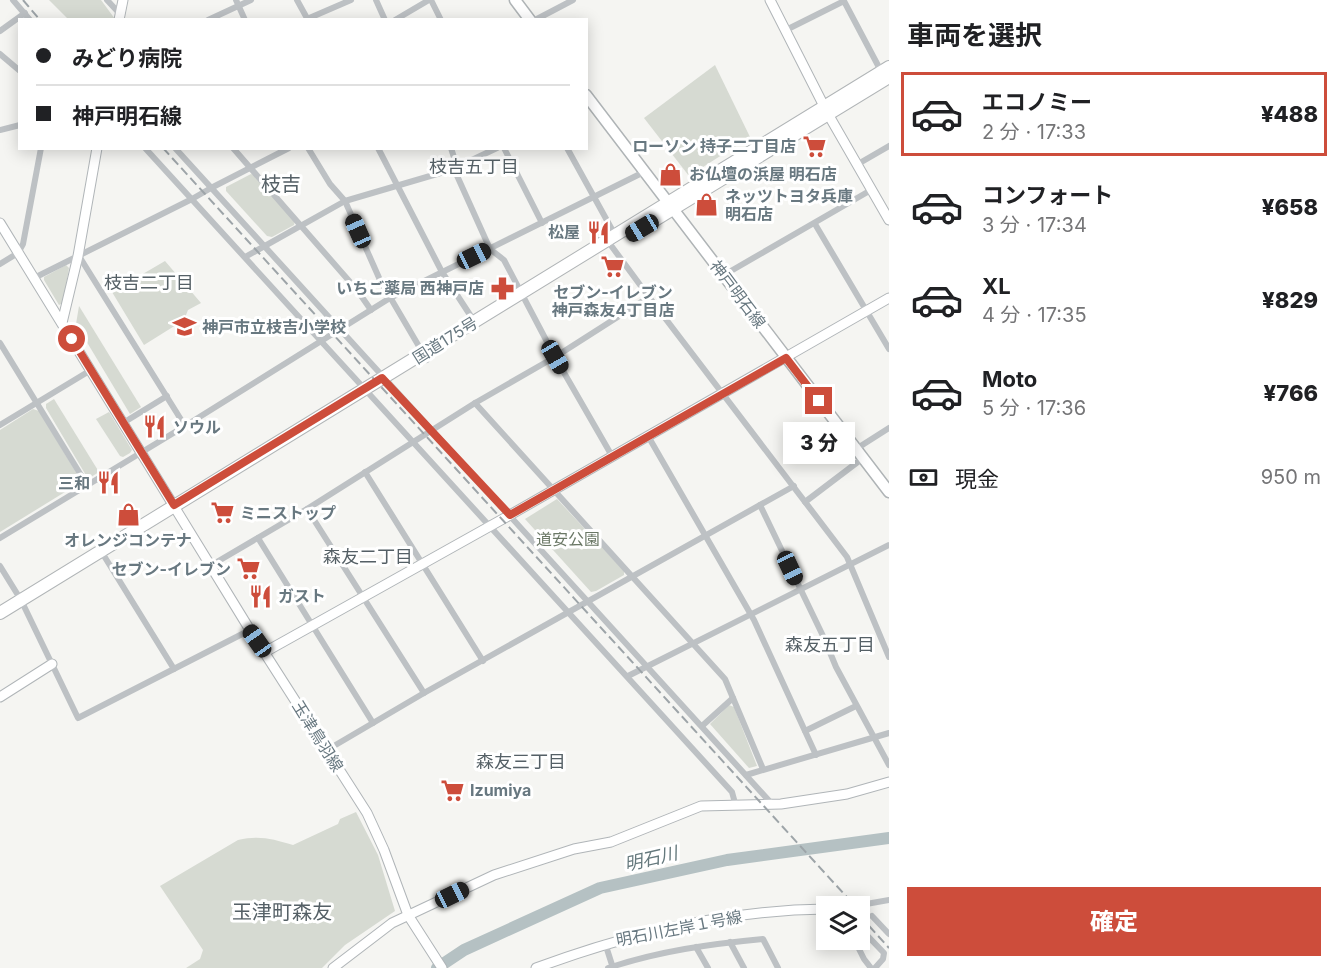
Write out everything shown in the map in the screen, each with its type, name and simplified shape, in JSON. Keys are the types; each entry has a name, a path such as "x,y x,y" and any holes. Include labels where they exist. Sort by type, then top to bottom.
{"highway":[{"name":"国道175号","path":"0,622 23,604 103,554 886,73"},
{"name":"国道175号","path":"424,357 474,321 523,296"},
{"name":"国道175号","path":"0,613 23,604"}],"main road":[{"path":"515,0 530,18"},
{"name":"神戸明石線","path":"588,98 889,492"}],"street":[{"path":"13,0 28,18"},
{"path":"107,0 119,17"},
{"path":"119,17 123,0"},
{"path":"211,18 237,3 250,0"},
{"path":"297,0 307,18"},
{"path":"310,18 351,0"},
{"path":"376,0 384,18"},
{"path":"398,18 430,0 440,18"},
{"path":"770,0 826,110 889,220"},
{"path":"536,18 570,1"},
{"path":"786,30 844,1 886,73"},
{"path":"237,3 244,18"},
{"path":"19,18 25,14"},
{"path":"0,31 18,19"},
{"path":"0,54 18,69"},
{"path":"0,130 18,126"},
{"path":"858,164 889,146"},
{"path":"0,264 18,253 23,244 41,150"},
{"path":"62,323 78,256 97,150"},
{"path":"147,150 732,792 735,804"},
{"path":"177,150 772,804"},
{"path":"235,150 357,290 371,310"},
{"path":"34,278 285,150"},
{"path":"309,150 330,184 345,201 380,280 424,357"},
{"path":"379,150 442,272 474,321"},
{"path":"452,150 456,168 490,249 504,260 555,357 612,456"},
{"path":"245,257 345,201 456,168 493,150"},
{"path":"505,150 542,223"},
{"path":"568,150 594,197 611,240 649,297 847,557 889,657"},
{"path":"0,538 322,342 390,298 644,172"},
{"path":"724,275 871,190"},
{"name":"玉津鳥羽線","path":"0,224 249,630 327,750 376,831 408,915 442,968"},
{"path":"815,224 889,349"},
{"path":"78,256 185,426"},
{"path":"210,566 307,509 649,297"},
{"path":"265,652 889,298"},
{"path":"0,343 87,485"},
{"path":"0,425 91,370"},
{"path":"123,423 167,396"},
{"path":"475,403 725,679 763,769"},
{"path":"805,502 889,428"},
{"path":"648,436 750,614 816,755"},
{"path":"365,472 483,661"},
{"path":"327,750 424,693 794,486"},
{"path":"760,505 836,667 889,765"},
{"path":"307,509 424,693"},
{"path":"258,538 373,723"},
{"path":"627,676 889,546"},
{"path":"103,554 174,669"},
{"path":"0,567 23,604 78,718 249,630"},
{"path":"0,697 52,664"},
{"path":"702,726 733,698"},
{"path":"805,730 856,706"},
{"path":"746,775 889,734"},
{"path":"333,968 392,923 494,874 574,849 611,842 701,806 772,804 847,795 889,782"},
{"path":"870,903 889,900"},
{"name":"明石川左岸１号線","path":"536,968 605,943 680,925 746,914 816,910"},
{"path":"873,916 889,934"},
{"path":"860,950 864,959 874,968 883,959 884,953 870,938"},
{"path":"605,943 611,968 657,954 763,939 778,968"},
{"path":"730,942 744,968"},
{"path":"696,947 708,968"}],"green space":[{"path":"49,0 101,0 114,18 67,18"},
{"path":"715,65 750,137 689,176 644,118"},
{"path":"251,174 295,221 294,225 272,237 267,236 226,191 226,187"},
{"path":"165,261 201,303 188,310 184,320 144,345 112,292"},
{"path":"66,265 69,268 63,303 59,305 44,277"},
{"path":"79,306 141,407 130,414 76,324"},
{"path":"54,399 99,472 91,477 87,477 46,408 46,404"},
{"path":"33,409 39,411 80,479 78,484 0,532 0,430"},
{"path":"109,412 132,450 123,457 120,456 96,419"},
{"name":"道安公園","path":"557,499 624,571 624,575 591,592 525,519"},
{"path":"729,705 734,707 757,766 749,768 710,724"},
{"path":"356,812 378,855 395,911 345,945 322,968 186,968 200,959 203,950 160,886 238,840 266,838 293,845 338,824 340,819"}],"waterway":[{"name":"明石川","path":"437,968 464,950 600,888 727,860 889,838"}],"railway":[{"path":"23,0 38,18"},
{"path":"165,150 846,896"},
{"path":"870,927 889,948"}],"place":[{"name":"ローソン 持子二丁目店","path":"814,146"},
{"name":"お仏壇の浜屋 明石店","path":"671,174"},
{"name":"ネッツトヨタ兵庫 明石店","path":"707,205"},
{"name":"松屋","path":"598,232"},
{"name":"セブン-イレブン 神戸森友4丁目店","path":"613,267"},
{"name":"いちご薬局 西神戸店","path":"502,288"},
{"name":"神戸市立枝吉小学校","path":"184,327"},
{"name":"ソウル","path":"155,427"},
{"name":"三和","path":"108,483"},
{"name":"ミニストップ","path":"222,513"},
{"name":"オレンジコンテナ","path":"128,515"},
{"name":"セブン-イレブン","path":"249,569"},
{"name":"ガスト","path":"260,596"},
{"name":"Izumiya","path":"452,790"}],"district":[{"name":"枝吉五丁目","path":"474,167"},
{"name":"枝吉","path":"281,184"},
{"name":"枝吉二丁目","path":"149,283"},
{"name":"森友二丁目","path":"368,557"},
{"name":"森友五丁目","path":"830,645"},
{"name":"森友三丁目","path":"521,762"},
{"name":"玉津町森友","path":"282,912"}],"route":[{"path":"72,339 174,505 382,378 510,515 786,358 819,401"}]}
